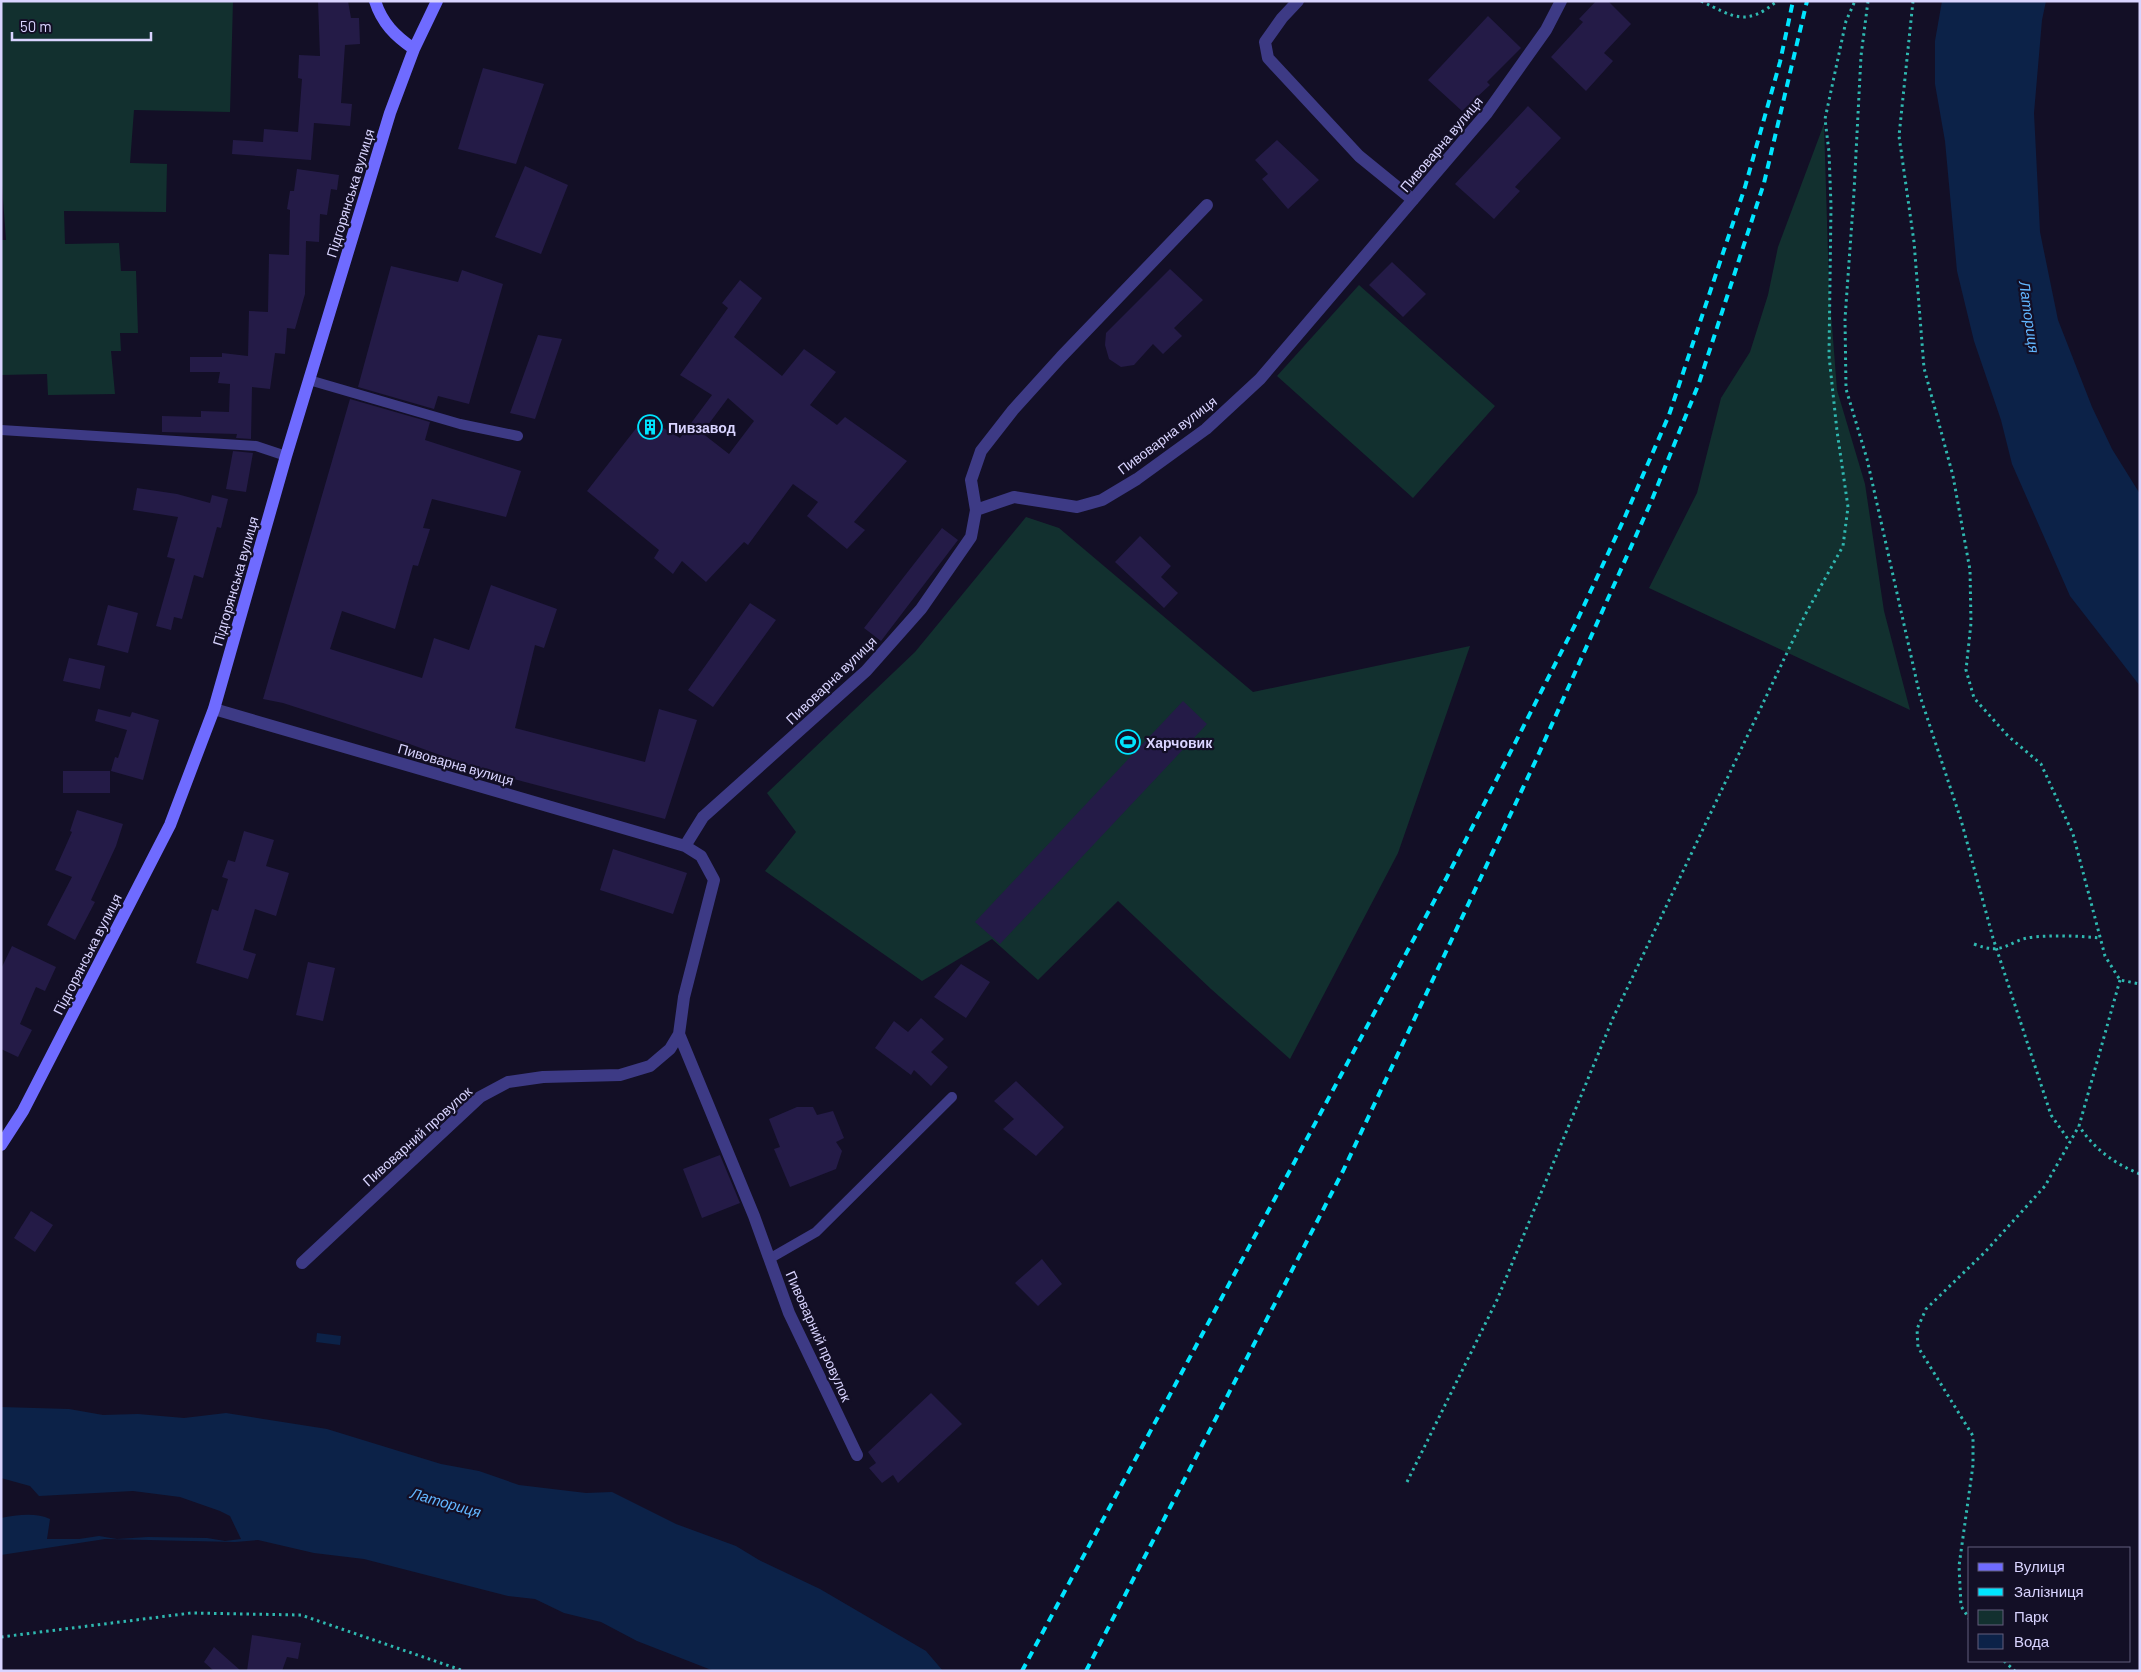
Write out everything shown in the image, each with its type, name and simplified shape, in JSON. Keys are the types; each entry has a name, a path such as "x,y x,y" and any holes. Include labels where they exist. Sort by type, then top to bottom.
{"main road":[{"path":"375,1 379,14 396,37 414,48"},
{"name":"Підгорянська вулиця","path":"1,1145 22,1111 170,825 214,709 286,456 390,113 414,48 438,1"}],"street":[{"path":"1298,1 1282,18 1265,42 1268,58 1360,156 1413,200"},
{"name":"Пивоварна вулиця","path":"214,709 686,846 703,817 866,671 921,609 971,537 976,510 1014,497 1077,507 1102,500 1137,478 1206,429 1260,379 1487,114 1546,30 1561,1"},
{"path":"976,510 971,480 981,451 1061,357 1208,206"},
{"name":"Пивоварний провулок","path":"302,1263 480,1098 508,1082 544,1077 620,1075 650,1066 670,1049 679,1034 684,997 714,880 701,856 686,846"},
{"name":"Пивоварний провулок","path":"679,1034 789,1313 857,1455"}],"lane":[{"path":"309,380 460,424 518,436"},
{"path":"1,430 256,446 286,456"},
{"path":"769,1259 816,1232 952,1097"}],"path":[{"path":"1701,1 1744,19 1756,16 1777,1"},
{"path":"1407,1482 1497,1300 1613,1018 1805,615 1843,546 1848,507 1829,356 1831,206 1829,152 1825,119 1846,21 1855,1"},
{"path":"1868,1 1861,56 1845,319 1846,388 1867,459 1920,696 1961,820 1996,948 2051,1115 2070,1142"},
{"path":"1913,1 1899,136 1914,242 1924,368 1953,476 1970,570 1971,623 1966,670 1974,698 2008,736 2041,764 2073,834 2105,956 2120,980 2140,984"},
{"path":"1974,944 1989,950 2031,937 2101,938"},
{"path":"1968,1617 1961,1606 1959,1566 1974,1464 1973,1436 1918,1347 1916,1329 1926,1309 1985,1252 2045,1186 2079,1126 2120,980"},
{"path":"2079,1126 2087,1138 2116,1164 2140,1174"},
{"path":"1,1637 192,1613 301,1615 464,1671"},
{"path":"2005,1662 2015,1671"}],"green space":[{"path":"1,1 233,1 230,112 134,110 130,163 167,164 166,212 64,211 65,244 119,243 121,271 136,271 138,333 120,333 121,351 111,351 115,394 48,395 47,374 1,375 1,240 6,240 1,172"},
{"path":"1824,124 1829,287 1837,390 1865,484 1884,611 1910,710 1649,588 1697,493 1721,398 1750,352 1768,295 1778,247"},
{"path":"1359,285 1495,406 1413,498 1277,376"},
{"name":"Харчовик","path":"1026,517 1059,528 1253,692 1470,646 1398,853 1290,1059 1211,989 1118,901 1038,980 992,939 922,981 765,871 796,832 767,793 915,652"}],"water":[{"name":"Латориця","path":"1942,1 2046,1 2042,20 2034,113 2040,232 2058,320 2092,407 2112,449 2140,494 2140,686 2070,596 2012,464 2001,420 1974,341 1957,271 1945,141 1935,84 1935,41"},
{"path":"317,1333 341,1336 340,1345 316,1342"},
{"name":"Латориця","path":"1,1407 69,1409 103,1415 138,1414 184,1418 226,1413 327,1429 441,1464 479,1471 519,1485 586,1493 612,1492 676,1524 736,1546 759,1560 820,1589 926,1651 943,1671 714,1671 637,1641 601,1622 564,1613 535,1599 508,1596 364,1559 314,1553 258,1540 235,1542 105,1539 1,1555 1,1518 19,1515 39,1515 50,1519 47,1539 79,1539 99,1536 117,1539 148,1537 207,1538 225,1541 241,1539 230,1516 180,1497 133,1491 39,1496 30,1486 1,1478"}],"building":[{"path":"318,1 348,1 351,18 359,18 360,44 345,45 341,103 352,104 350,126 314,123 311,160 232,154 233,140 263,142 264,129 298,132 302,79 298,78 299,55 320,56"},
{"path":"1596,1 1608,1 1631,24 1604,53 1613,61 1586,91 1551,57 1583,22 1579,19"},
{"path":"1488,16 1521,48 1487,82 1490,85 1462,111 1428,80"},
{"path":"483,68 544,84 516,164 458,149"},
{"path":"1528,106 1561,138 1515,187 1520,191 1494,219 1455,184"},
{"path":"1277,140 1319,180 1288,209 1262,179 1268,174 1255,160"},
{"path":"525,166 568,185 541,254 495,237"},
{"path":"297,169 339,175 337,190 331,189 327,215 320,214 319,242 306,241 305,294 295,329 287,328 285,354 275,353 270,389 252,387 251,439 236,438 237,434 162,432 162,416 201,417 201,411 229,412 230,384 218,383 220,372 190,372 190,357 222,357 222,353 248,356 249,311 268,312 269,254 289,255 290,210 287,209 290,191 294,191"},
{"path":"1392,262 1426,294 1403,317 1369,285"},
{"path":"391,266 458,282 462,270 503,284 469,404 438,396 434,409 358,387"},
{"path":"1170,269 1203,300 1174,328 1182,336 1163,354 1153,344 1134,365 1121,367 1109,359 1105,345 1106,333"},
{"path":"740,280 762,298 734,337 782,376 804,349 836,372 810,405 837,425 845,417 907,461 854,522 865,530 847,549 807,516 818,502 793,484 748,545 744,542 706,582 682,561 673,574 654,558 659,550 587,491 645,417 680,438 712,395 680,375 728,308 722,303","holes":["728,398 754,421 729,454 702,433"]},
{"path":"538,335 562,339 535,419 510,413"},
{"path":"350,399 430,422 425,440 521,471 506,517 432,499 423,528 430,529 418,566 413,565 395,629 342,611 330,649 422,678 434,638 469,650 491,585 557,609 544,648 535,645 515,728 645,762 659,709 697,720 665,819 487,772 404,742 283,703 263,699"},
{"path":"233,451 253,453 246,492 226,489"},
{"path":"137,488 177,494 210,503 212,495 228,499 221,528 217,527 203,578 194,575 182,619 174,617 171,630 156,626 175,559 167,557 178,517 133,510"},
{"path":"942,528 958,540 881,641 864,628"},
{"path":"1140,536 1171,566 1161,577 1178,593 1164,608 1115,562"},
{"path":"750,603 776,620 713,707 688,690"},
{"path":"108,605 138,613 128,653 97,645"},
{"path":"69,658 105,666 100,689 63,681"},
{"path":"1183,701 1207,724 1000,944 975,922"},
{"path":"98,709 130,717 132,712 159,720 143,780 111,771 115,757 118,758 127,730 95,721"},
{"path":"63,771 110,771 110,793 63,793"},
{"path":"77,810 123,824 116,846 91,900 95,902 75,940 47,925 72,877 55,870 72,832 70,831"},
{"path":"244,831 274,840 266,866 289,873 276,916 255,909 243,950 256,954 248,979 196,963 212,909 218,911 228,879 222,877 228,860 235,862"},
{"path":"613,849 687,873 673,914 600,890"},
{"path":"12,946 56,967 45,991 36,987 20,1024 32,1030 18,1057 1,1049 1,969"},
{"path":"308,962 335,968 323,1021 296,1015"},
{"path":"961,964 990,982 966,1018 934,997"},
{"path":"921,1018 944,1039 931,1052 948,1067 931,1086 914,1070 911,1075 875,1048 894,1021 908,1032"},
{"path":"1016,1081 1064,1127 1036,1156 1003,1129 1014,1119 994,1101"},
{"path":"797,1107 813,1107 817,1115 833,1111 844,1138 836,1142 842,1151 836,1169 790,1187 774,1149 780,1147 769,1119"},
{"path":"720,1155 740,1203 702,1218 683,1169"},
{"path":"31,1211 53,1225 35,1252 14,1238"},
{"path":"1042,1259 1062,1284 1038,1306 1015,1283"},
{"path":"931,1393 962,1424 898,1483 893,1475 882,1483 869,1468 876,1463 868,1452"},
{"path":"252,1635 301,1643 298,1659 287,1657 282,1671 247,1671"},
{"path":"214,1647 241,1671 214,1671 204,1662"}],"railway":[{"path":"1022,1671 1447,877 1575,625 1624,519 1669,415 1745,187 1780,62 1793,1"},
{"path":"1086,1671 1343,1171 1536,760 1651,502 1699,383 1764,183 1807,1"}],"place":[{"name":"Пивзавод","path":"650,427"},
{"name":"Харчовик","path":"1128,742"}]}
